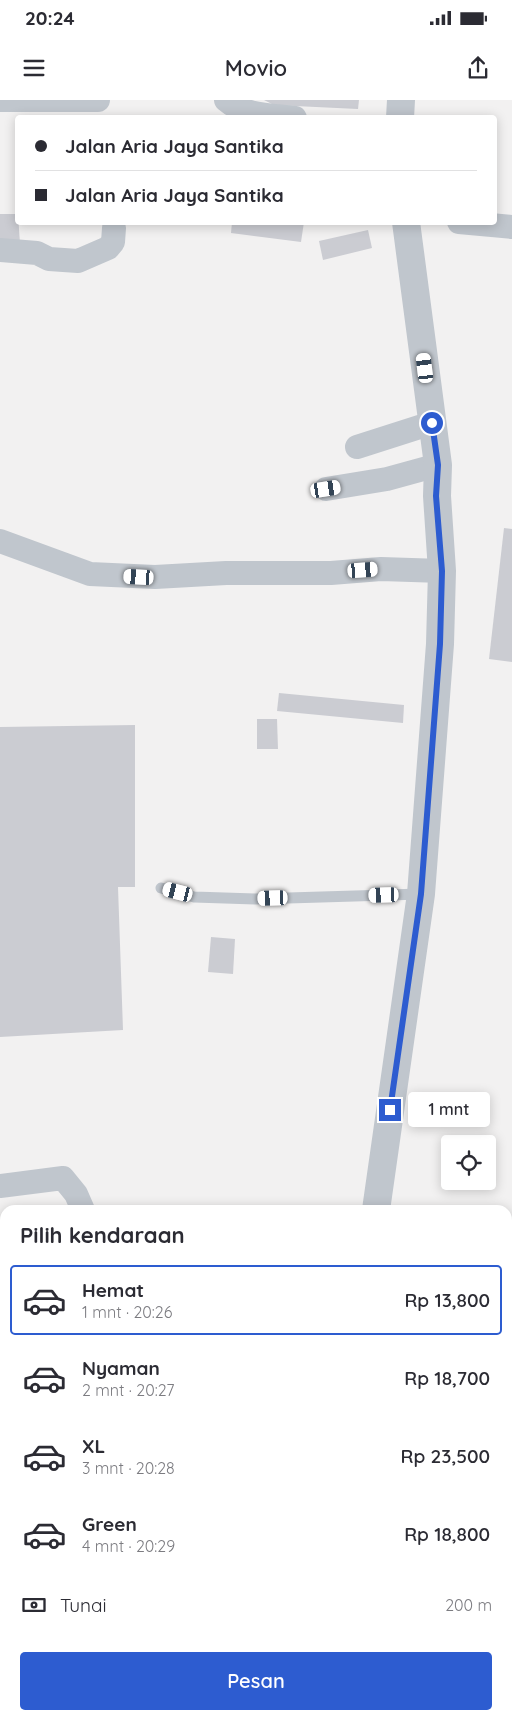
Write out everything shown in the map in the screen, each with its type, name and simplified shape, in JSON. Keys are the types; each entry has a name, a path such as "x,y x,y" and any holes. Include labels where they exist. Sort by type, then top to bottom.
{"street":[{"path":"0,100 98,100"},
{"path":"226,100 241,110 275,115"},
{"path":"400,115 401,100"},
{"path":"377,1205 421,894 440,644 442,571 436,496 438,465 406,225"},
{"path":"491,225 512,227"},
{"path":"0,250 37,253 49,259 78,261 108,248 114,242 114,228"},
{"path":"357,447 432,423"},
{"path":"326,489 388,479 438,465"},
{"path":"0,541 90,574 155,577 226,573 331,573 381,569 442,571"},
{"path":"0,1186 63,1178 76,1194 82,1205"}],"lane":[{"path":"160,888 194,897 255,899 421,894"}],"building":[{"path":"264,100 359,100 358,109 274,105"},
{"path":"0,214 15,214 15,225 19,225 20,244 0,244"},
{"path":"232,225 304,225 301,242 231,233"},
{"path":"368,230 372,248 323,260 319,241"},
{"path":"504,528 512,529 512,662 489,659"},
{"path":"279,693 404,705 403,723 277,711"},
{"path":"257,719 277,719 278,749 257,749"},
{"path":"135,725 135,887 118,887 123,1030 0,1037 0,727"},
{"path":"211,937 235,939 233,974 208,972"}],"route":[{"path":"390,1110 421,894 440,644 442,571 436,496 438,465 432,423"}]}
